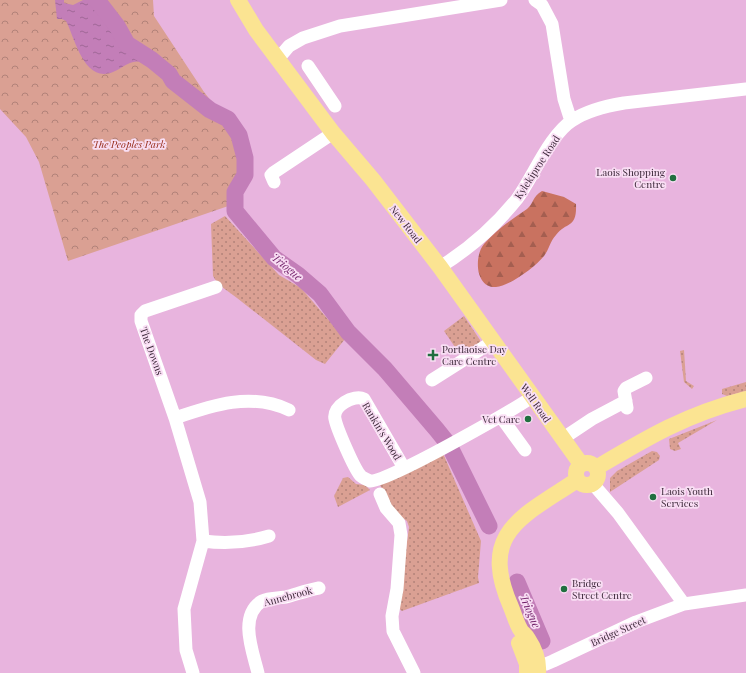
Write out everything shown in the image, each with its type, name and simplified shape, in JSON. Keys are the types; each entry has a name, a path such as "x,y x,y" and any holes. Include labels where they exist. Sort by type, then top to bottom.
{"main road":[{"name":"New Road","path":"238,0 256,30 333,133 373,180 440,267 492,342"},
{"name":"Well Road","path":"492,342 562,439 588,466"},
{"path":"577,480 576,471 669,426 717,406 746,399"},
{"path":"577,480 585,485 593,484 598,476 588,466"},
{"path":"541,667 527,664 519,642 521,630 500,580 498,565 501,546 504,538 515,524 577,480"}],"street":[{"path":"278,59 289,46 303,38 340,26 501,0"},
{"path":"535,0 542,5 552,24 564,99 571,121"},
{"path":"308,66 335,106"},
{"name":"Kylekiproe Road","path":"440,267 456,257 500,218 517,198 558,133 571,121 585,114 624,102 746,89"},
{"path":"312,105 325,90"},
{"path":"274,182 272,175 273,173 333,133"},
{"name":"The Downs","path":"192,673 186,650 184,609 203,541 200,502 175,418 141,320 141,315 145,311 216,287"},
{"path":"432,380 492,342"},
{"path":"562,439 592,419 627,405 624,392 626,388 646,378"},
{"name":"Rankin's Wood","path":"404,468 364,399 354,397 337,409 334,417 360,476 370,481 380,480 404,468 459,438 502,417 532,397"},
{"path":"175,418 204,408 237,401 270,403 289,410"},
{"path":"502,417 525,450"},
{"path":"593,484 618,513 684,604"},
{"path":"380,494 386,508 399,523 401,535 397,588 392,616 393,631 414,673"},
{"path":"203,541 233,543 252,541 269,536"},
{"name":"Annebrook","path":"258,673 249,637 250,620 253,611 263,600 319,588"},
{"name":"Bridge Street","path":"541,667 636,622 684,604 746,595"}],"green space":[{"name":"The Peoples Park","path":"0,0 153,0 154,16 204,92 219,111 230,117 242,134 251,162 248,180 240,202 68,261 39,162 26,137 0,109"},
{"path":"542,191 564,197 576,204 576,212 573,221 556,235 544,256 529,270 515,280 502,286 489,286 480,277 478,270 481,249 499,229 527,209 536,196"},
{"path":"225,216 279,275 301,288 345,339 325,364 316,360 218,284 213,276 211,224"},
{"path":"464,316 480,340 480,344 461,356 444,331"},
{"path":"684,350 686,381 694,386 692,389 684,382 680,351"},
{"path":"746,382 746,391 727,396 722,394 722,389"},
{"path":"717,420 678,443 681,449 675,451 670,449 669,439"},
{"path":"442,451 481,541 478,577 479,583 402,611 398,608 409,527 407,521 395,513 380,485"},
{"path":"652,451 657,452 660,456 659,460 610,492 610,478 617,471"},
{"path":"348,477 356,484 365,485 370,490 338,507 334,496 343,478"}],"water":[{"path":"55,0 64,0 64,3 73,5 83,0 97,0 117,26 127,44 152,60 130,63 113,72 103,74 95,71 88,66 82,57 66,21 57,19"}],"waterway":[{"name":"Triogue","path":"97,0 117,26 127,44 152,60 169,74 173,81 210,110 228,119 239,135 245,158 245,175 235,192 235,211 274,258 298,275 320,294 348,332 385,369 437,430 449,445 489,526"},
{"name":"Triogue","path":"517,582 542,641"}],"place":[{"name":"Laois Shopping Centre","path":"673,178"},
{"name":"Portlaoise Day Care Centre","path":"433,355"},
{"name":"Vet Care","path":"528,419"},
{"name":"Laois Youth Services","path":"653,497"},
{"name":"Bridge Street Centre","path":"564,589"}]}
